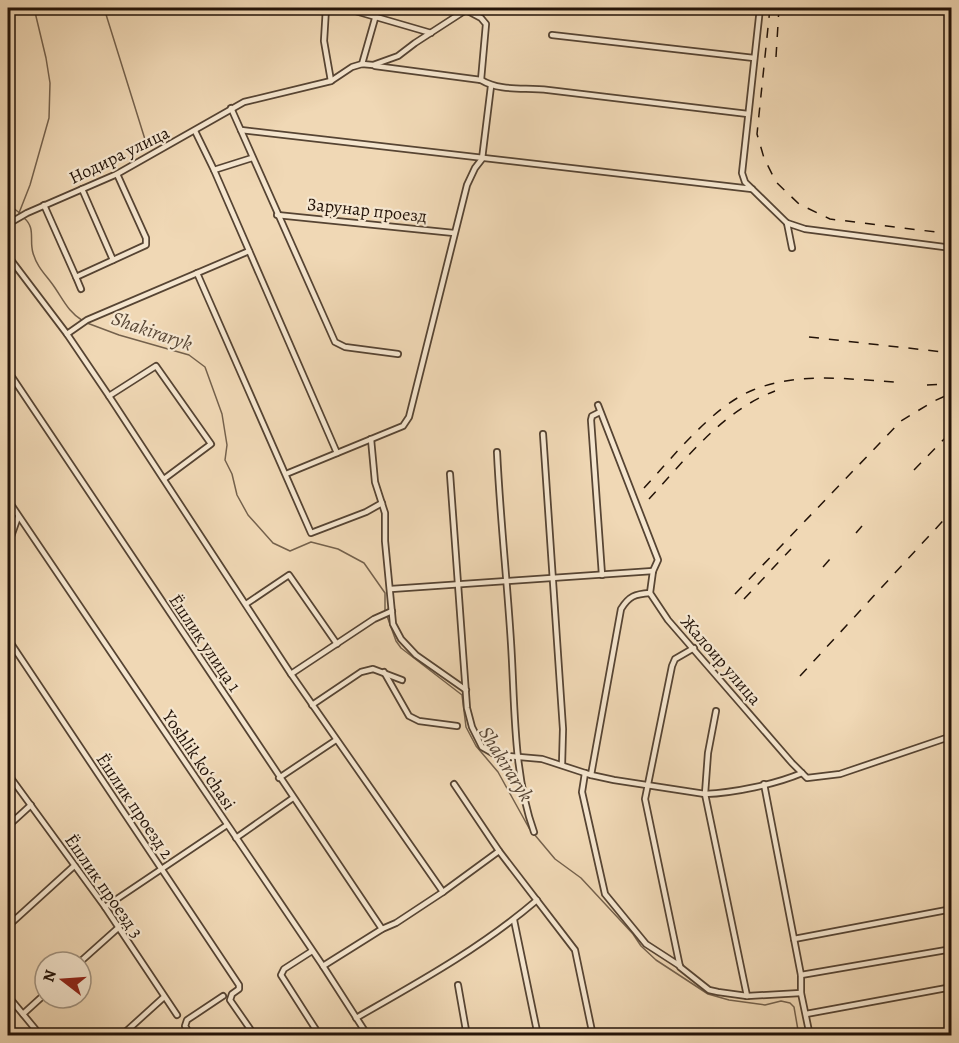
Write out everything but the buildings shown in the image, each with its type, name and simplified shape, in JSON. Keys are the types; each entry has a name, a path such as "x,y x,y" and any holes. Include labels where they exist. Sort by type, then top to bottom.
{"street":[{"path":"326,8 324,40 331,81"},
{"path":"345,8 432,33"},
{"path":"378,8 362,64 481,80 491,86 543,89 748,114"},
{"path":"760,8 743,178 787,223 806,229 951,248"},
{"path":"373,65 398,56 468,9 486,24 481,80"},
{"path":"552,35 754,58"},
{"name":"Нодира улица","path":"8,224 44,205 117,174 243,102 331,81 362,64"},
{"path":"286,474 403,426 409,417 467,185 474,168 482,159 491,86"},
{"path":"231,108 335,342 345,347 398,354"},
{"path":"240,130 752,189"},
{"path":"195,131 337,453"},
{"path":"214,170 252,158"},
{"path":"76,277 144,246 147,241 117,174"},
{"path":"82,189 114,260"},
{"path":"44,205 81,289"},
{"name":"Зарунар проезд","path":"277,214 454,233"},
{"path":"787,223 792,248"},
{"path":"67,334 87,320 249,250"},
{"path":"8,256 110,396 291,674 443,892"},
{"path":"197,273 311,533 366,512 382,503"},
{"path":"110,396 156,366 211,444 164,479"},
{"name":"Ёшлик улица 1","path":"8,371 382,929"},
{"path":"598,405 658,560 653,572 650,593 634,594 621,609 588,774 582,792 605,894 646,944 709,990 747,996 801,993"},
{"path":"600,412 592,416 591,420 602,575"},
{"path":"543,434 563,729 562,765"},
{"path":"370,439 375,482 386,513 385,541 391,589 387,613 401,639 416,655 466,690"},
{"path":"498,452 501,529 507,581 520,778 534,832"},
{"path":"450,474 468,708 472,727 482,747 496,755 542,759 588,774 647,786 705,794 786,780 802,773 807,778 840,774 951,735"},
{"name":"Yoshlik koʻchasi","path":"8,500 368,1035"},
{"path":"8,545 18,517"},
{"path":"391,589 653,572"},
{"path":"246,604 289,574 337,644"},
{"name":"Жалоир улица","path":"650,593 668,620 802,773"},
{"path":"291,674 387,613"},
{"name":"Ёшлик проезд 2","path":"8,639 239,988 232,994 230,1000 255,1035"},
{"path":"680,967 645,799 672,666 675,660 694,648"},
{"path":"312,705 361,672 373,669 402,680"},
{"path":"384,672 409,716 419,721 457,726"},
{"path":"716,711 708,753 705,794 747,996"},
{"path":"279,778 336,740"},
{"name":"Ёшлик проезд 3","path":"8,774 105,908 177,1015"},
{"path":"454,784 499,851 575,950 593,1035"},
{"path":"764,784 801,975 801,993 810,1035"},
{"path":"236,838 293,798"},
{"path":"8,826 31,805"},
{"path":"105,908 227,825"},
{"path":"323,966 382,929 396,923 499,851"},
{"path":"8,926 74,866"},
{"path":"356,1018 458,960 514,920 537,900"},
{"path":"794,939 951,909"},
{"path":"514,920 538,1035"},
{"path":"93,950 118,928"},
{"path":"801,975 951,949"},
{"path":"312,951 284,969 281,975 320,1035"},
{"path":"458,985 467,1035"},
{"path":"806,1014 951,987"},
{"path":"8,996 39,1034"},
{"path":"191,1035 185,1026 187,1020 223,996"},
{"path":"121,1035 164,997"},
{"path":"22,1014 33,1004"},
{"path":"32,1035 39,1034"}],"waterway":[{"path":"19,213 30,185 49,118 50,83 34,8"},
{"path":"104,8 148,149"},
{"name":"Shakiraryk","path":"8,204 21,214"},
{"name":"Shakiraryk","path":"24,218 30,226 33,253 39,266 70,309 83,321"},
{"name":"Shakiraryk","path":"87,323 119,335 189,355 205,367 222,414 227,445 225,460 232,474 237,495 248,515 273,543 290,551 311,542 338,549 364,563 385,593 385,612"},
{"name":"Shakiraryk","path":"387,616 401,648 462,695 466,727 476,746 498,772 529,828 555,859 581,878 656,960 708,994 729,1000 765,1005 781,1001 790,1003 794,1007 799,1036"}],"railway":[{"path":"770,8 757,134 764,158 776,182 799,204 830,219 952,234"},
{"path":"776,57 779,8"},
{"path":"809,337 952,353"},
{"path":"644,488 709,420 723,408 753,390 770,384 805,379 841,378 894,382"},
{"path":"927,385 952,384"},
{"path":"649,499 722,423 756,400 775,391"},
{"path":"735,594 901,421 952,393"},
{"path":"914,470 952,431"},
{"path":"800,676 952,511"},
{"path":"856,533 862,526"},
{"path":"744,599 791,549"},
{"path":"823,567 830,559"}]}
